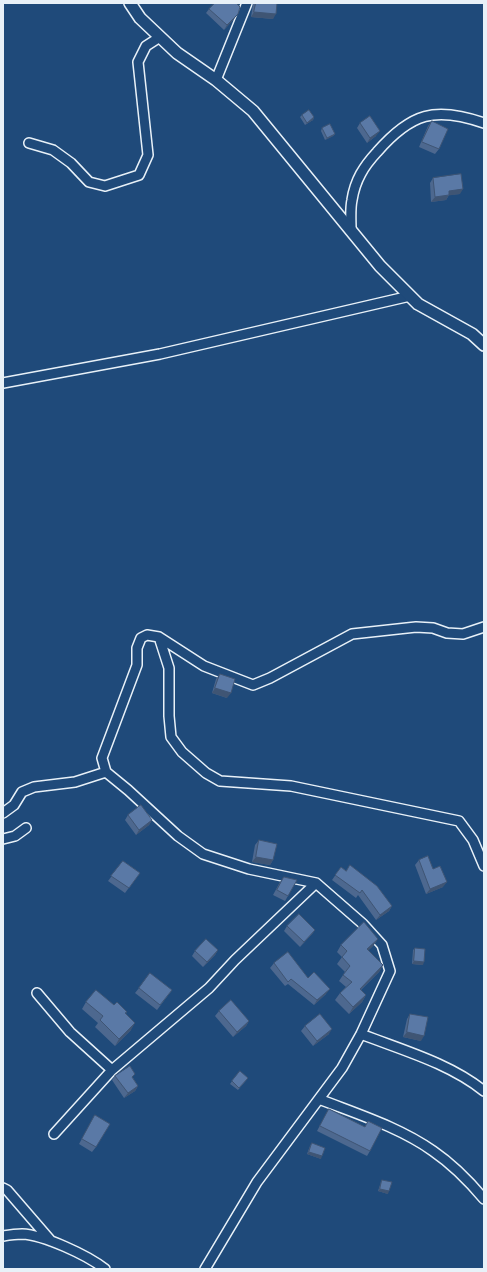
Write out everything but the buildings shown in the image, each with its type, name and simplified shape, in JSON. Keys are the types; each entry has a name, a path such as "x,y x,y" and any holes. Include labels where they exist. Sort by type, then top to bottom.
{"street":[{"path":"130,3 140,18 177,53 216,80 253,111 380,266 418,304 472,334 484,345"},
{"path":"216,80 247,3"},
{"path":"29,143 53,150 71,163 89,182 105,186 139,175 148,156 138,62 146,46 160,37"},
{"path":"351,230 352,199 362,169 393,133 420,117 440,114 462,115 484,123"},
{"path":"3,383 160,354 410,296"},
{"path":"205,1269 257,1182 342,1068 361,1034 390,971 382,946 363,924 316,882 249,869 203,854 178,836 106,772 102,758 137,665 137,648 141,638 147,635 159,637 204,666 253,685 270,678 352,634 416,627 433,628 447,633 463,634 484,627"},
{"path":"159,637 169,668 169,716 171,737 182,752 206,773 220,781 291,786 459,821 473,840 484,866"},
{"path":"3,813 14,805 22,792 34,787 75,782 106,772"},
{"path":"3,839 15,836 26,828"},
{"path":"54,1134 112,1070 209,988 235,960 316,882"},
{"path":"38,994 70,1032 112,1070"},
{"path":"361,1034 419,1056 470,1080 484,1091"},
{"path":"319,1099 382,1123 433,1150 466,1179 484,1199"},
{"path":"3,1188 7,1190 51,1241"},
{"path":"3,1236 22,1234 51,1241 95,1261 104,1269"}]}
